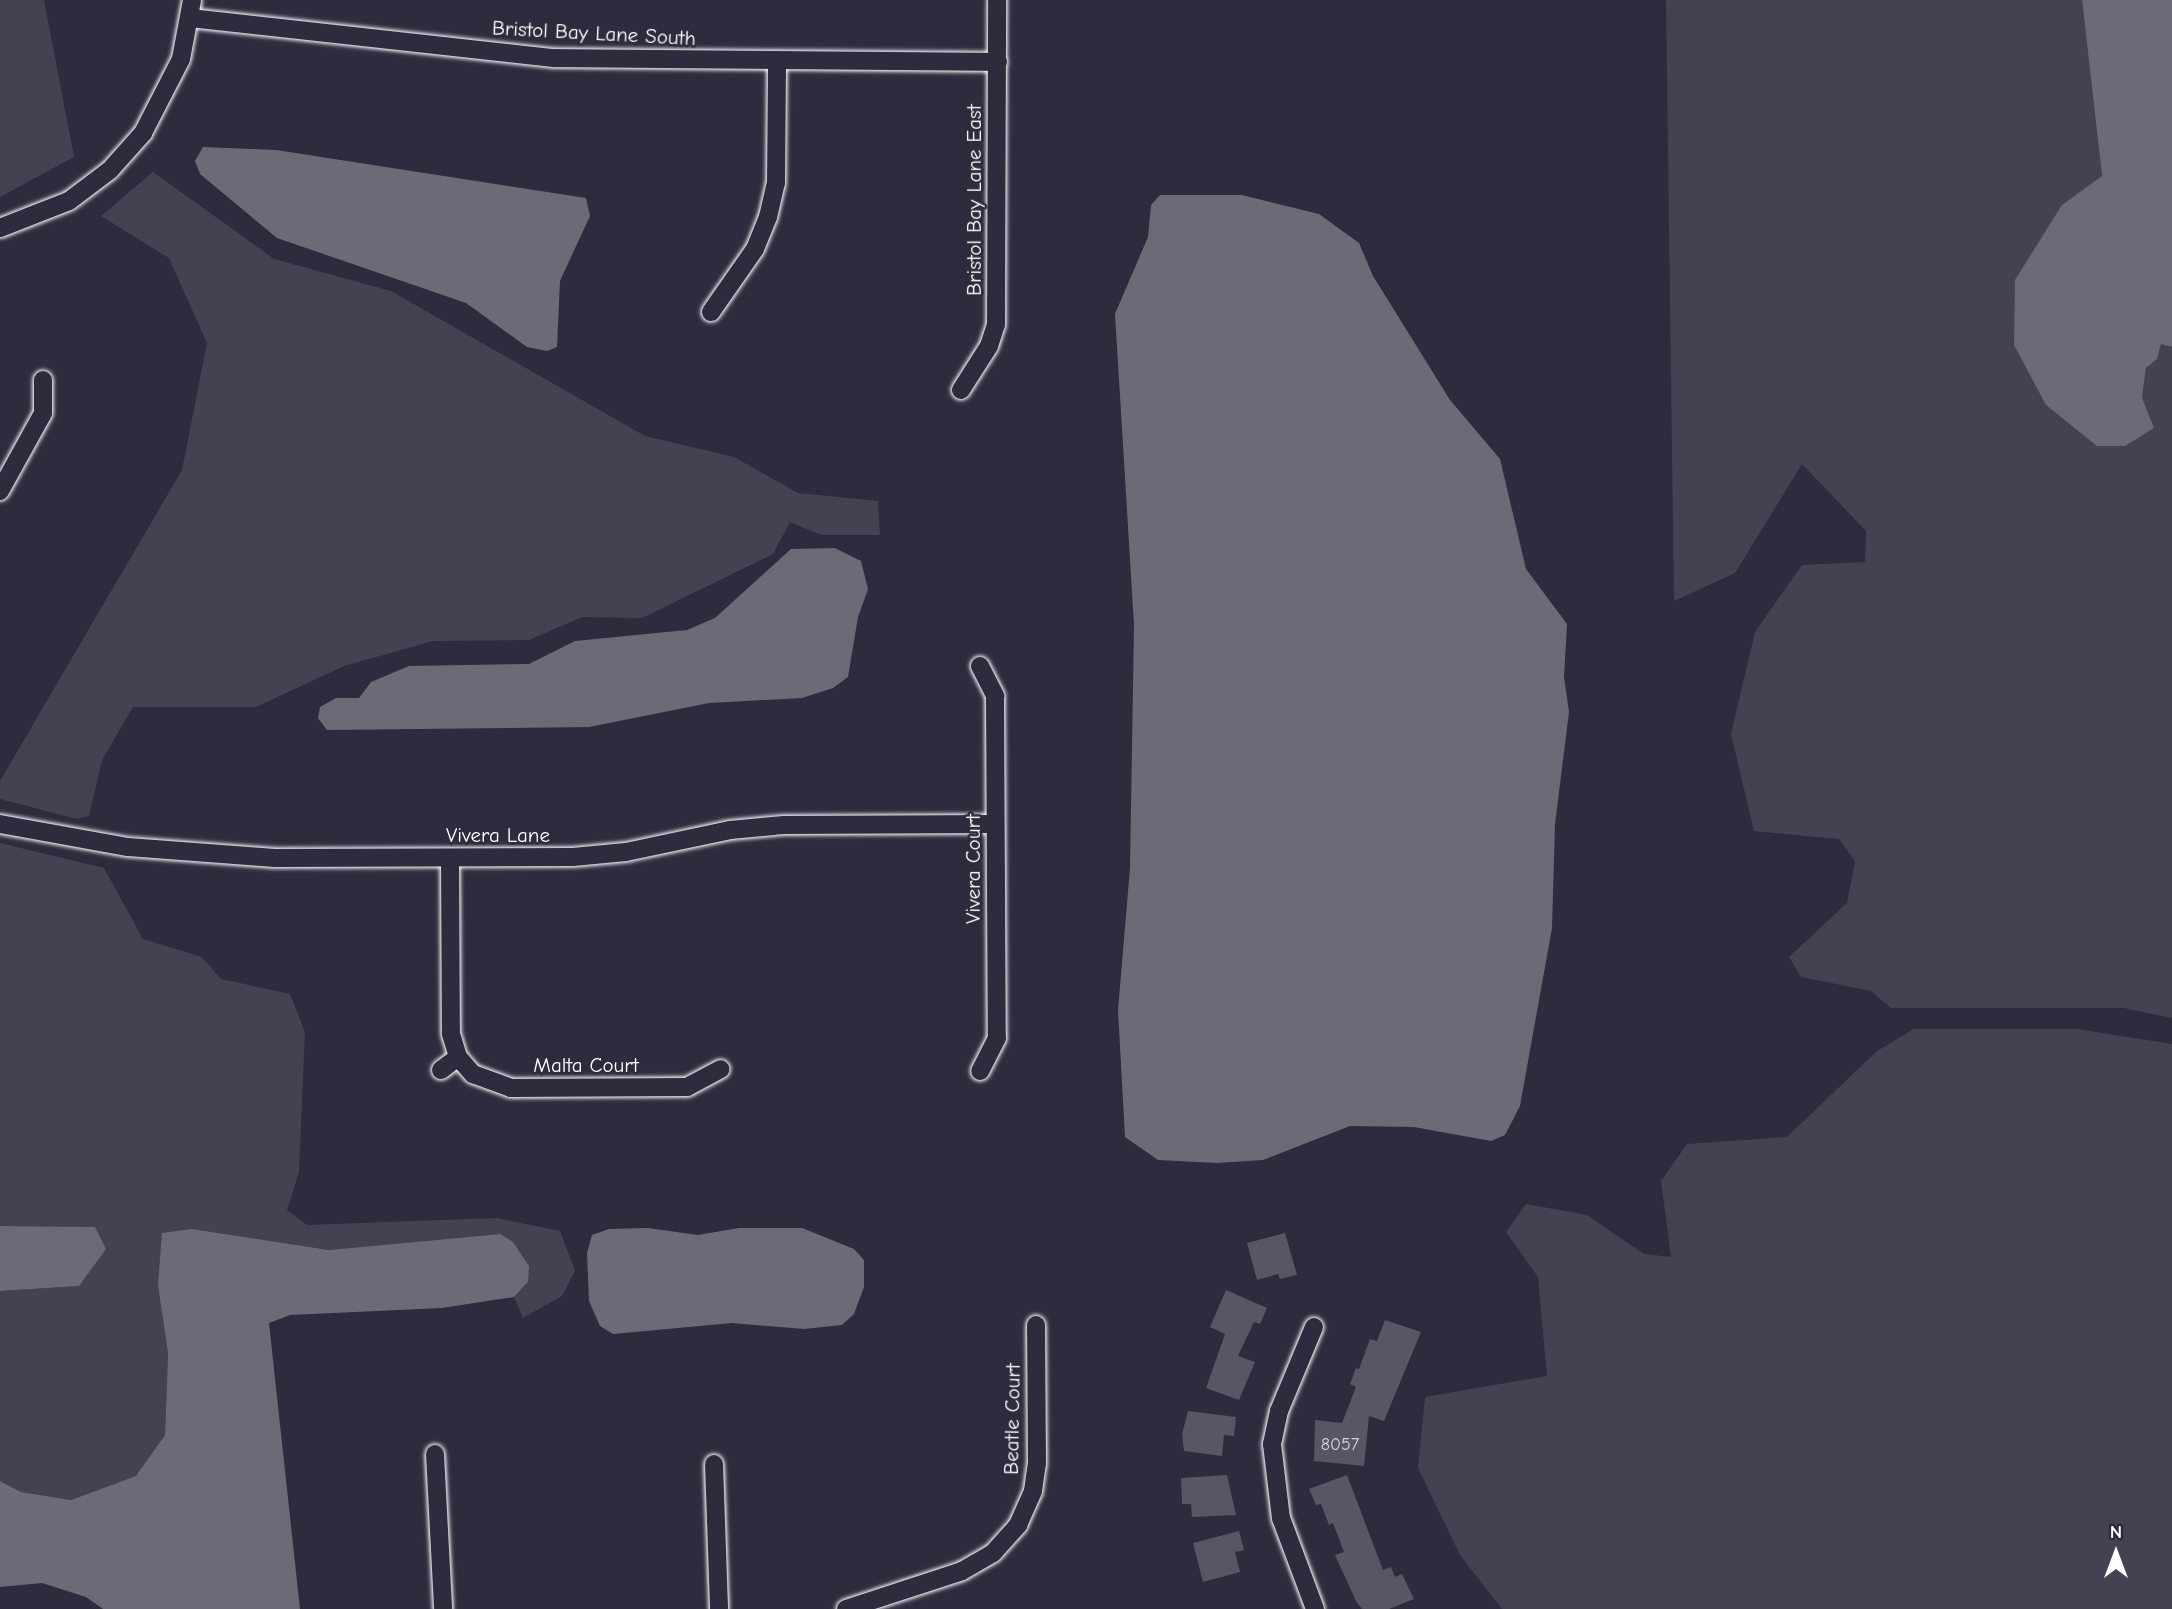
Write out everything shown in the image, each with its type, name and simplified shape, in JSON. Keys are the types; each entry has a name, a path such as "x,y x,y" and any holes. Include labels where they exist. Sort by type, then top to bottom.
{"street":[{"path":"0,228 69,201 110,170 144,132 167,95 181,59 192,0"},
{"name":"Bristol Bay Lane East","path":"961,390 989,346 996,325 997,0"},
{"name":"Bristol Bay Lane South","path":"190,18 554,58 998,62"},
{"path":"711,312 755,249 768,217 776,183 777,62"},
{"path":"0,491 43,413 43,380"},
{"name":"Vivera Court","path":"979,666 995,696 996,1038 979,1071"},
{"name":"Vivera Lane","path":"0,824 128,847 208,856 450,858 587,856 730,830 784,825 995,824"},
{"path":"441,1070 458,1056 451,1034 450,858"},
{"name":"Malta Court","path":"458,1056 473,1074 511,1088 687,1087 721,1069"},
{"name":"Beatle Court","path":"846,1609 962,1570 993,1553 1018,1525 1033,1491 1037,1464 1036,1325"},
{"path":"1314,1327 1279,1411 1272,1444 1282,1518 1315,1609"},
{"path":"435,1454 443,1609"},
{"path":"714,1464 719,1609"}],"shaded area":[{"path":"0,0 44,0 74,157 0,197"},
{"path":"1666,0 2082,0 2102,177 2062,205 2142,398 2146,368 2157,359 2161,344 2172,347 2172,1018 2124,1008 1891,1008 1871,991 1801,977 1789,957 1847,903 1855,861 1839,839 1754,831 1731,734 1755,632 1802,565 1865,562 1866,531 1802,464 1735,573 1674,601"},
{"path":"2082,0 2172,0 2172,347 2161,344 2157,359 2146,368 2142,398 2154,428 2125,446 2097,446 2046,405 2014,345 2015,280 2062,205 2102,176"},
{"path":"203,147 276,150 586,198 590,216 560,281 557,347 547,351 527,347 466,303 277,238 200,174 195,161"},
{"path":"153,172 274,259 391,291 645,436 734,457 798,493 878,501 880,535 821,535 790,522 773,554 642,618 582,617 529,640 433,641 344,666 256,707 133,707 102,760 89,816 77,819 0,799 0,781 182,470 207,343 169,258 101,216"},
{"path":"1160,195 1242,195 1319,214 1359,243 1373,276 1450,400 1500,459 1526,569 1567,624 1564,677 1569,712 1555,824 1552,928 1520,1106 1505,1135 1491,1141 1414,1127 1350,1126 1263,1160 1217,1163 1158,1160 1125,1137 1118,1010 1130,868 1134,625 1115,314 1148,237 1151,205"},
{"path":"835,548 861,561 868,589 858,617 848,677 833,688 802,698 709,703 589,727 327,730 318,718 320,707 336,698 359,698 371,682 409,666 529,664 575,641 687,630 715,618 791,549"},
{"path":"0,843 104,868 143,939 202,957 221,979 290,994 305,1032 299,1172 287,1210 307,1225 496,1218 560,1231 575,1271 562,1296 523,1318 514,1297 528,1282 500,1234 329,1250 192,1229 158,1286 168,1353 165,1435 137,1476 71,1500 21,1492 0,1481 0,1291 79,1286 94,1227 0,1226"},
{"path":"1914,1029 2077,1029 2172,1044 2172,1609 1502,1609 1460,1555 1418,1468 1425,1397 1547,1376 1538,1277 1506,1232 1526,1204 1587,1215 1644,1254 1671,1257 1661,1181 1687,1144 1787,1137 1877,1051"},
{"path":"0,1226 95,1227 106,1249 79,1286 0,1291"},
{"path":"648,1228 698,1235 739,1228 802,1228 854,1249 864,1260 864,1287 854,1314 842,1325 804,1329 732,1323 613,1334 600,1326 589,1301 587,1253 592,1235 609,1229"},
{"path":"192,1229 329,1250 500,1234 513,1242 529,1266 528,1282 514,1297 442,1308 290,1315 269,1323 300,1609 103,1609 86,1597 42,1583 0,1587 0,1481 21,1492 71,1500 136,1476 165,1435 168,1353 158,1286 162,1233"}],"building":[{"path":"1285,1233 1297,1275 1280,1279 1278,1274 1257,1280 1247,1243"},
{"path":"1226,1290 1267,1308 1260,1324 1254,1322 1238,1356 1255,1362 1239,1400 1206,1388 1225,1334 1210,1327"},
{"path":"1385,1320 1421,1332 1384,1421 1369,1416 1364,1466 1314,1461 1315,1420 1342,1423 1356,1387 1350,1384 1356,1368 1359,1369 1370,1339 1377,1341"},
{"path":"1188,1411 1236,1417 1234,1436 1224,1435 1222,1456 1184,1451 1182,1434"},
{"path":"1227,1475 1236,1515 1192,1517 1191,1504 1182,1504 1181,1478"},
{"path":"1347,1475 1383,1570 1391,1567 1395,1577 1402,1574 1414,1599 1389,1609 1362,1609 1356,1601 1335,1555 1344,1552 1333,1523 1329,1525 1321,1504 1316,1505 1309,1489"},
{"path":"1239,1531 1244,1550 1235,1552 1240,1572 1203,1582 1193,1543"}]}
